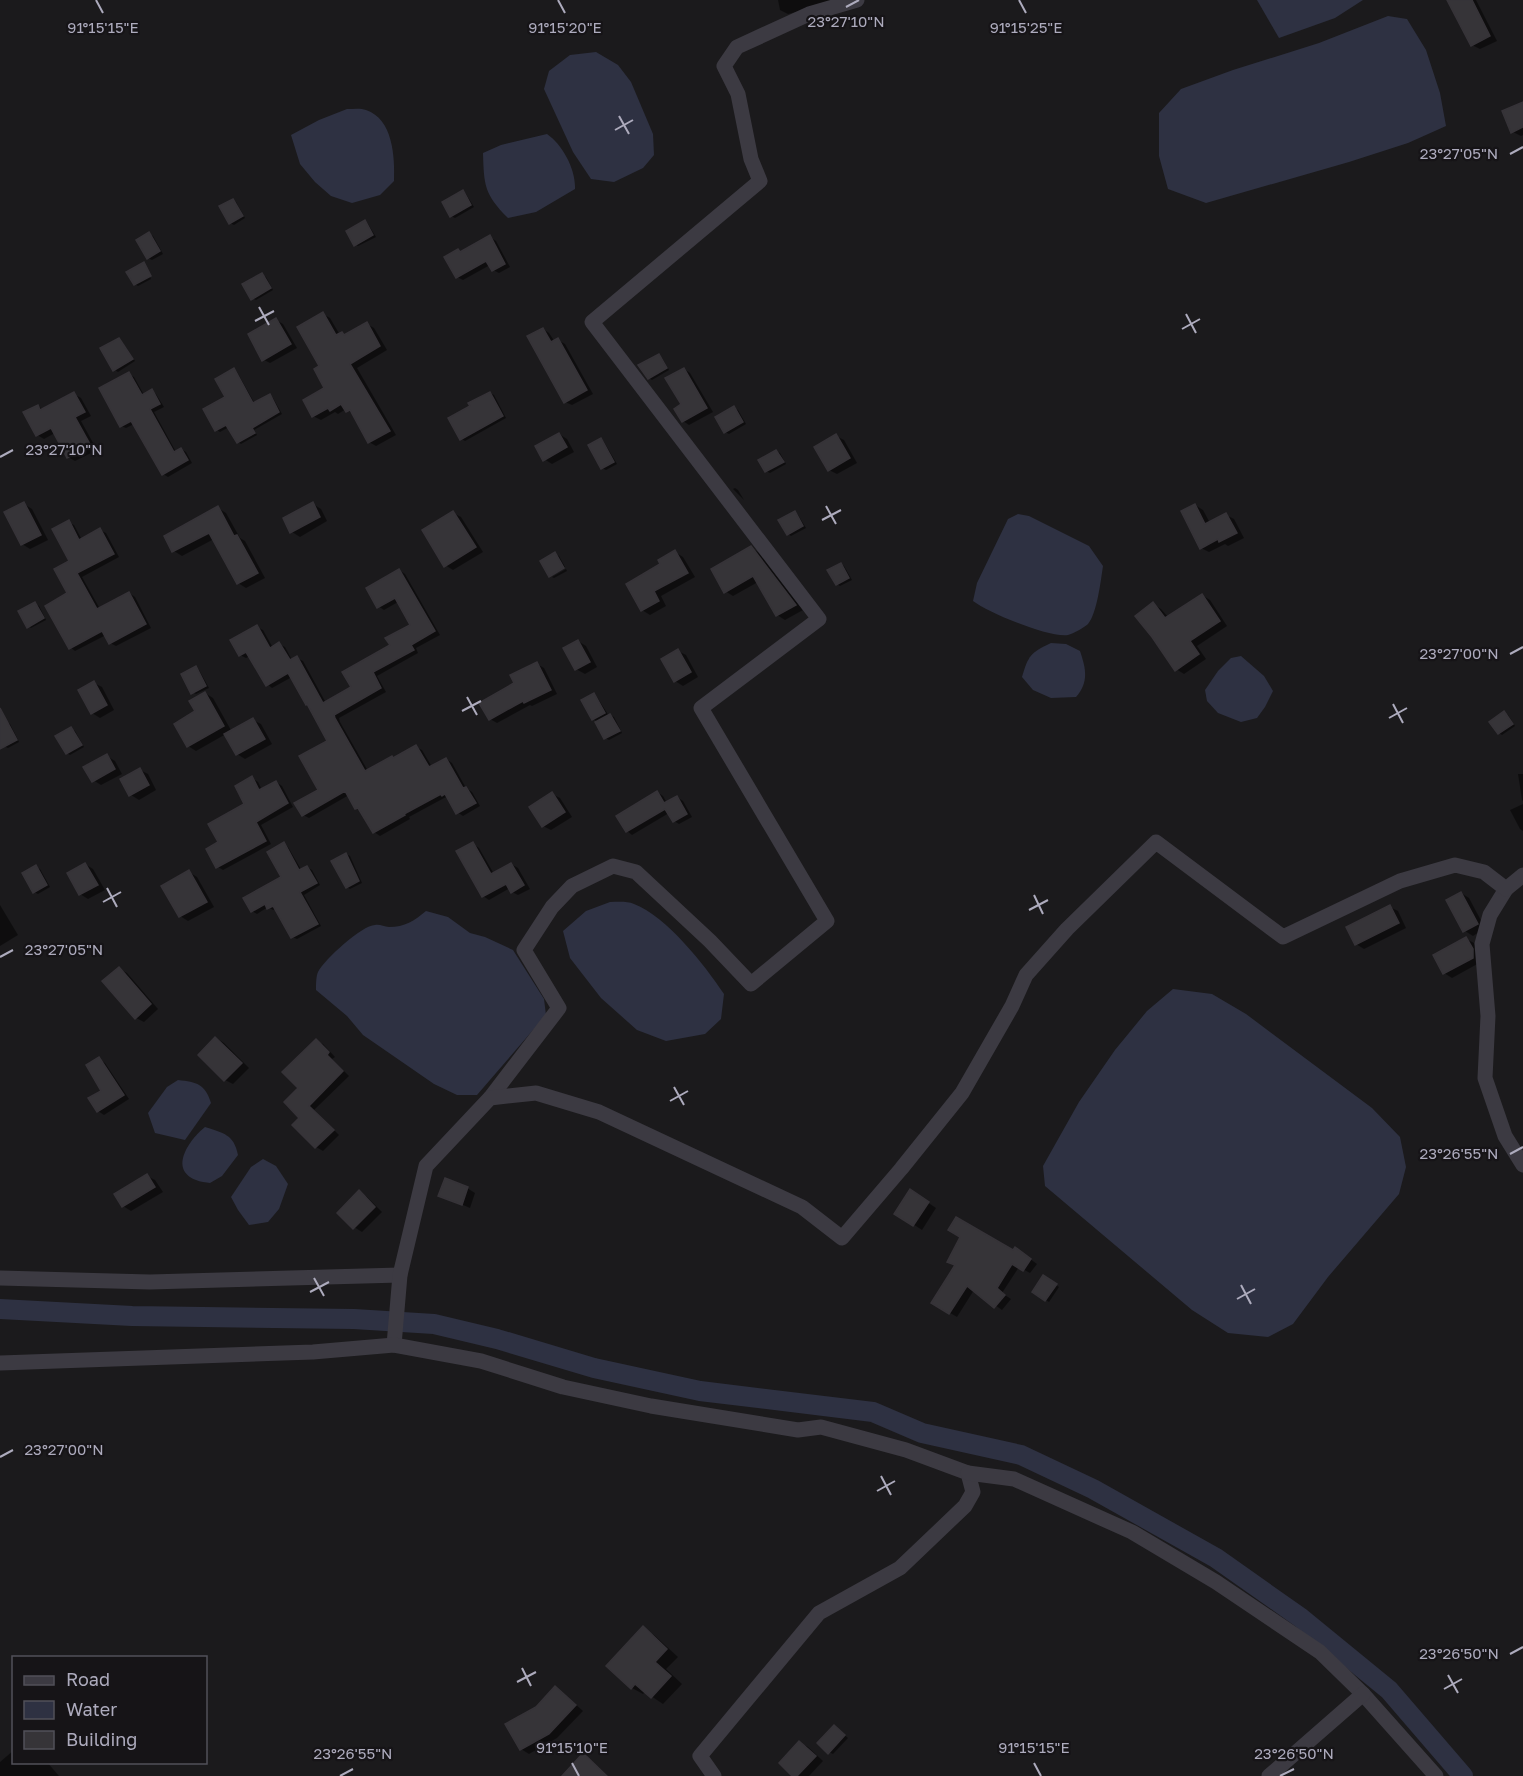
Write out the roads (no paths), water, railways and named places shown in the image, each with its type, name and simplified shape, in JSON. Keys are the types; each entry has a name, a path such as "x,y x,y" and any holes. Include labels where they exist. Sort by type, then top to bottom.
{"street":[{"path":"394,1346 400,1275 426,1166 490,1098 559,1008 524,950 552,907 572,886 613,866 636,872 710,941 751,984 827,921 701,708 819,619 592,322 760,181 751,159 738,94 724,66 737,47 809,14 857,0"},
{"path":"490,1098 536,1093 599,1112 802,1207 842,1238 902,1169 962,1093 1012,1006 1026,975 1067,929 1156,842 1283,937 1400,881 1455,865 1484,872 1506,889"},
{"path":"1523,875 1506,889 1490,915 1482,944 1488,1016 1485,1078 1505,1136 1523,1165"},
{"path":"0,1278 150,1282 400,1275"},
{"path":"0,1363 313,1352 394,1346 481,1361 563,1387 651,1406 798,1430 821,1426 906,1450 968,1473 1014,1479 1132,1532 1216,1582 1320,1652 1363,1694 1436,1776"},
{"path":"714,1776 700,1756 819,1613 907,1562 965,1506 973,1492 968,1473"},
{"path":"1269,1776 1363,1694"}],"water":[{"path":"1257,0 1363,0 1335,18 1279,38"},
{"path":"1388,16 1407,19 1426,50 1440,93 1446,126 1408,143 1349,162 1206,203 1168,189 1159,156 1159,113 1181,89 1319,43"},
{"path":"596,52 618,65 631,82 653,134 654,155 643,168 614,182 591,179 573,152 544,89 549,71 570,55"},
{"path":"347,109 366,110 382,122 387,130 394,161 394,181 380,195 352,203 331,196 315,182 300,164 291,135 319,120"},
{"path":"547,134 567,158 571,166 575,189 536,212 508,218 494,202 487,188 483,153 501,145"},
{"path":"1018,514 1029,516 1089,546 1103,566 1094,613 1086,625 1073,633 1059,635 1034,629 1005,618 973,601 977,583 1008,519"},
{"path":"1051,643 1066,644 1080,651 1084,664 1085,681 1076,697 1051,698 1033,690 1022,677 1031,655"},
{"path":"1241,656 1264,676 1273,691 1257,718 1241,722 1218,713 1207,701 1205,690 1218,671 1231,658"},
{"path":"610,902 634,904 659,919 684,943 716,982 724,994 721,1019 705,1034 666,1041 637,1030 601,998 570,958 563,931 586,911"},
{"path":"426,911 448,917 470,933 513,950 544,999 546,1015 477,1095 457,1095 434,1084 363,1035 347,1016 316,990 317,974 322,967 335,952 361,931 375,925 395,927 405,925"},
{"path":"1173,989 1212,994 1246,1014 1372,1108 1400,1137 1406,1167 1399,1194 1328,1277 1293,1324 1268,1337 1228,1333 1192,1310 1045,1186 1043,1166 1079,1102 1115,1050 1147,1011"},
{"path":"178,1080 199,1085 206,1092 211,1103 185,1140 155,1133 148,1113 167,1087"},
{"path":"205,1127 231,1138 238,1155 222,1176 210,1183 198,1181 183,1169 184,1154 188,1146"},
{"path":"263,1159 276,1166 288,1184 279,1209 268,1222 249,1225 231,1197 251,1167"}],"waterway":[{"path":"0,1309 132,1316 354,1319 434,1324 497,1339 594,1368 700,1391 873,1412 922,1433 1021,1455 1093,1489 1216,1558 1301,1618 1389,1690 1463,1776"}]}
